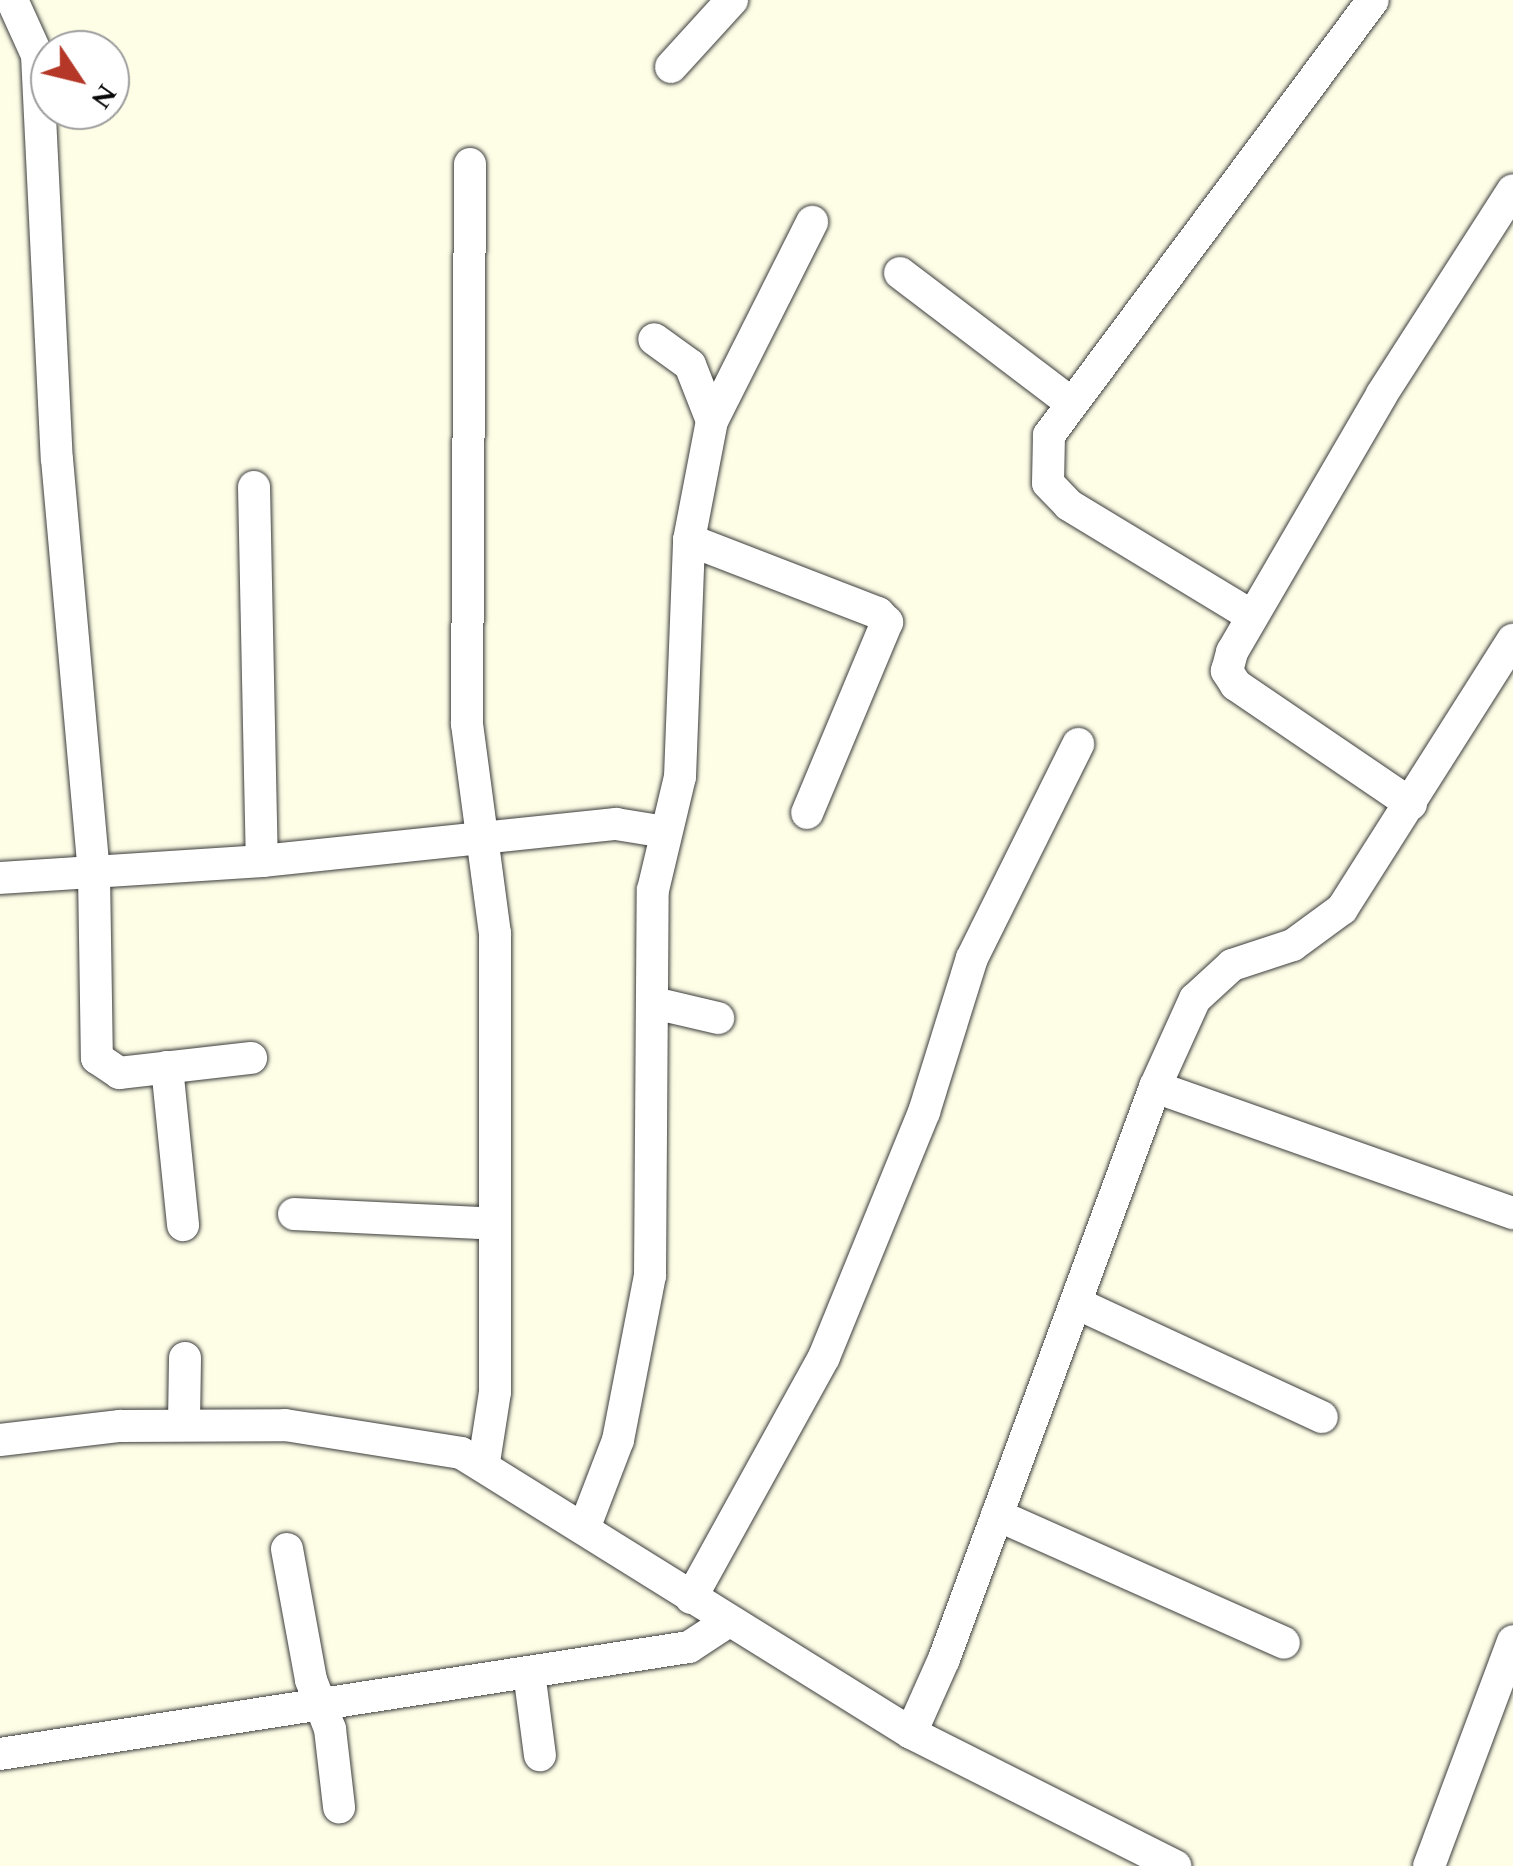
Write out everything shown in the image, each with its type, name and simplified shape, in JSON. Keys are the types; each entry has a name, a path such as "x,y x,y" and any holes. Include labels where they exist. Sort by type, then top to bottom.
{"street":[{"path":"12,0 37,55 57,459 94,874 96,1058 119,1073 251,1058"},
{"path":"671,68 732,0"},
{"path":"1252,616 1069,504 1048,483 1049,435 1373,0"},
{"path":"470,164 467,724 495,933 495,1392 484,1462"},
{"path":"1411,804 1236,685 1227,671 1252,616 1382,394 1513,190"},
{"path":"585,1526 618,1440 650,1276 654,890 664,832 680,777 689,540 712,421 812,222"},
{"path":"900,273 1071,403"},
{"path":"654,339 690,365 712,421"},
{"path":"254,487 262,861"},
{"path":"689,540 878,613 887,622 808,813"},
{"path":"910,1733 997,1514 1155,1087 1210,979 1321,929 1411,804 1513,640"},
{"path":"691,1598 824,1357 924,1112 972,958 1078,744"},
{"path":"0,878 262,861 616,824 664,832"},
{"path":"654,1003 718,1018"},
{"path":"167,1067 183,1225"},
{"path":"1155,1087 1513,1214"},
{"path":"294,1214 495,1224"},
{"path":"1076,1303 1322,1417"},
{"path":"184,1422 185,1358"},
{"path":"0,1440 184,1422 285,1425 428,1446 484,1462 728,1622 910,1733 1175,1866"},
{"path":"997,1514 1284,1643"},
{"path":"287,1549 339,1807"},
{"path":"0,1754 689,1646 728,1622"},
{"path":"1428,1866 1513,1641"},
{"path":"529,1672 540,1755"}]}
